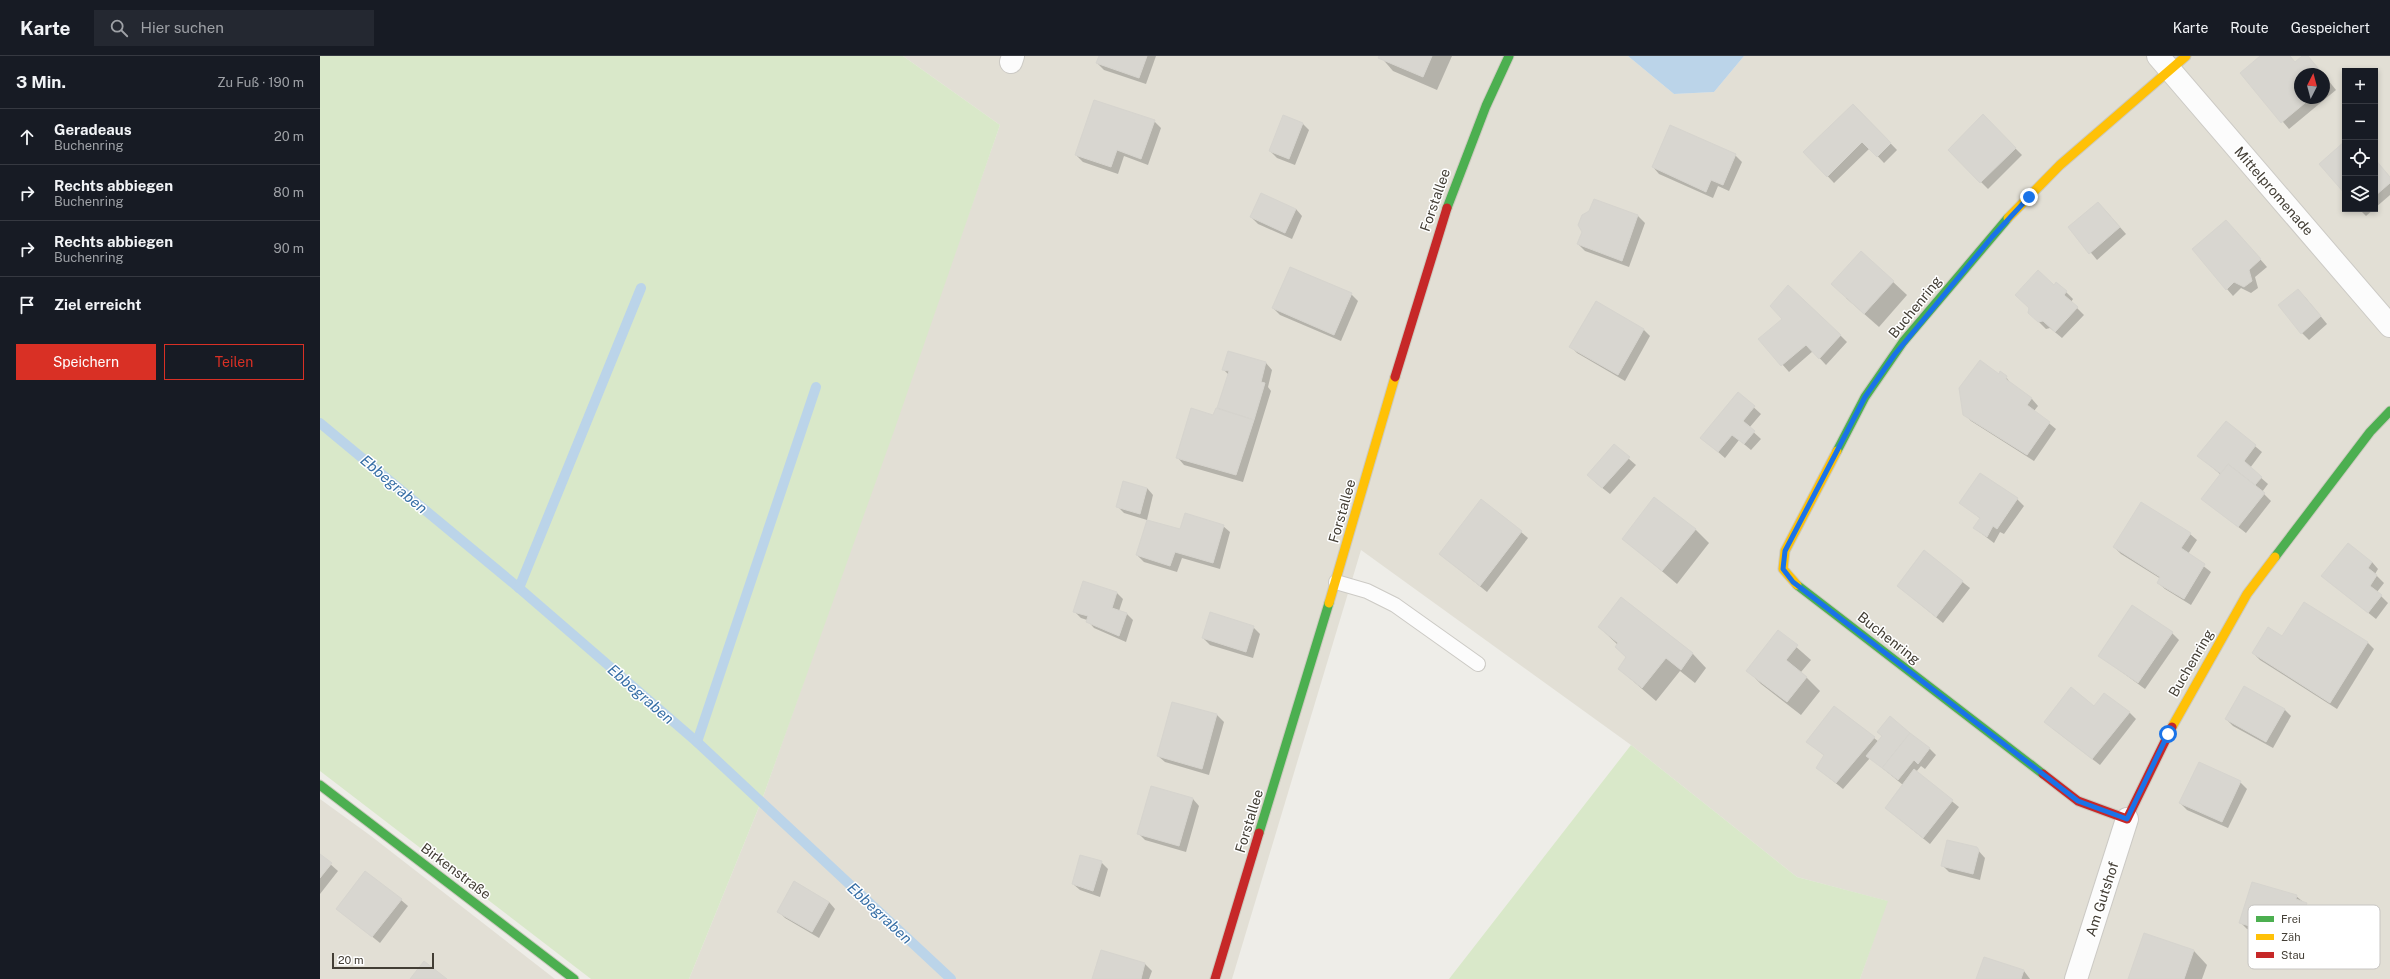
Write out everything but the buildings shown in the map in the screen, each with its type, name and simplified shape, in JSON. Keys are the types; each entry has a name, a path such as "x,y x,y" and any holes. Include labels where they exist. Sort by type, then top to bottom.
{"street":[{"name":"Forstallee","path":"1215,979 1336,582 1441,223 1482,114 1510,56"},
{"name":"Buchenring","path":"2186,56 2163,62 2060,165 2007,219 1903,342 1865,397 1785,551 1783,569 1793,582 2078,801 2127,819 2180,711 2247,594 2370,432 2390,411"},
{"name":"Mittelpromenade","path":"2163,62 2390,326"},
{"name":"Birkenstraße","path":"320,785 574,979"},
{"name":"Am Gutshof","path":"2076,979 2127,819"}],"lane":[{"path":"1336,582 1367,591 1395,605 1478,664"}],"shaded area":[{"path":"903,56 1628,56 1674,94 1714,92 1744,56 2390,56 2390,979 1860,979 1887,901 1797,877 1631,745 1361,550 1232,979 689,979 763,797 1000,125"},
{"path":"320,799 371,836 555,979 320,979"}],"green space":[{"path":"320,56 903,56 1000,125 894,431 763,797 689,979 591,979 320,771"},
{"path":"1631,745 1797,877 1888,901 1860,979 1449,979"}],"water":[{"path":"1628,56 1744,56 1714,92 1674,94"}],"waterway":[{"path":"519,588 641,288"},
{"path":"697,742 816,387"},
{"name":"Ebbegraben","path":"320,423 519,588 697,742 951,979"}],"traffic: fast":[{"path":"1447,208 1486,106 1509,56"},
{"path":"1837,451 1865,397 1903,342 2008,218"},
{"path":"2275,557 2370,432 2390,411"},
{"path":"1797,585 2043,774"},
{"path":"1259,833 1329,603"},
{"path":"320,785 574,979"}],"traffic: slow":[{"path":"2008,218 2060,165 2186,56"},
{"path":"1329,603 1395,377"},
{"path":"1797,585 1783,569 1785,551 1837,451"},
{"path":"2172,727 2247,594 2275,557"}],"traffic: jam":[{"path":"1395,377 1447,208"},
{"path":"2043,774 2078,801 2127,819 2172,727"},
{"path":"1215,979 1259,833"}],"route":[{"path":"2029,197 2007,219 1903,342 1865,397 1785,551 1783,569 1793,582 2078,801 2127,819 2168,734"}]}
